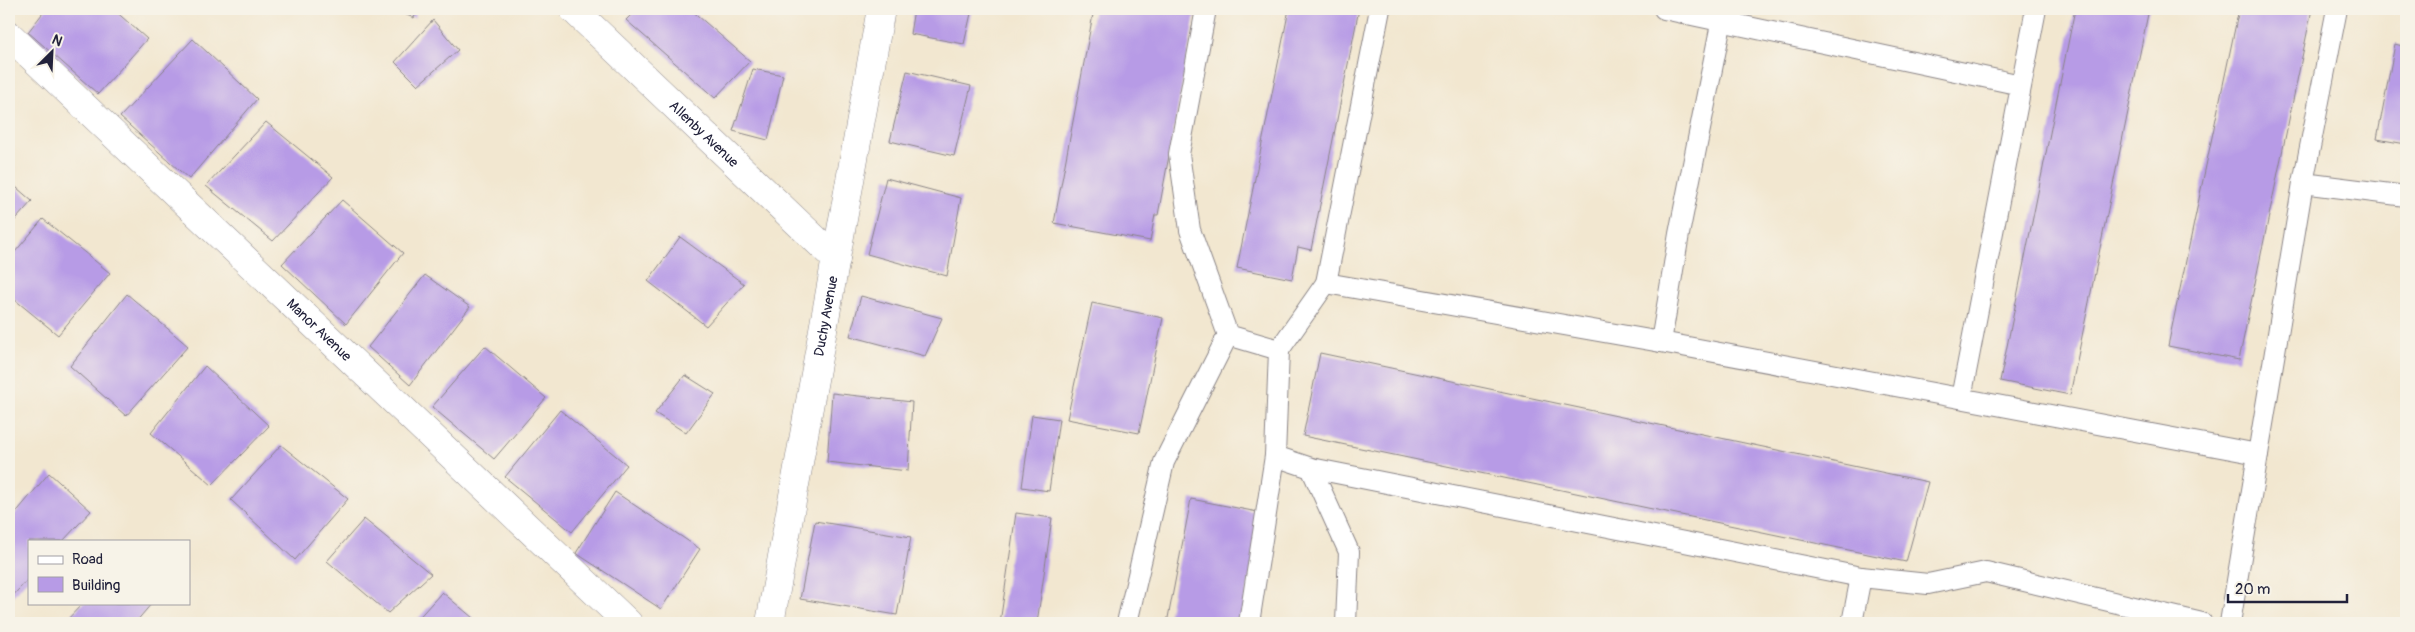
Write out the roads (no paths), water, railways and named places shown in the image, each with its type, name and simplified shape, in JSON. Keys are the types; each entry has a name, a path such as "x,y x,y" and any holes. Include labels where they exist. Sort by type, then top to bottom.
{"street":[{"name":"Allenby Avenue","path":"573,9 836,259"},
{"name":"Duchy Avenue","path":"770,623 881,9"},
{"name":"Manor Avenue","path":"9,35 628,623"}],"lane":[{"path":"1127,623 1164,462 1228,335 1190,230 1180,154 1206,9"},
{"path":"1249,623 1275,456 1279,350 1326,283 1380,9"},
{"path":"1664,9 1723,14 2021,86"},
{"path":"1961,398 2036,9"},
{"path":"2230,623 2303,183 2337,9"},
{"path":"1661,342 1679,234 1723,14"},
{"path":"2303,183 2406,196"},
{"path":"1326,283 1661,342 2258,454"},
{"path":"1228,335 1279,350"},
{"path":"1275,456 1311,468 1861,577 1928,584 1986,572 2202,623"},
{"path":"1311,468 1349,552 1346,623"},
{"path":"1852,623 1861,577"}]}
